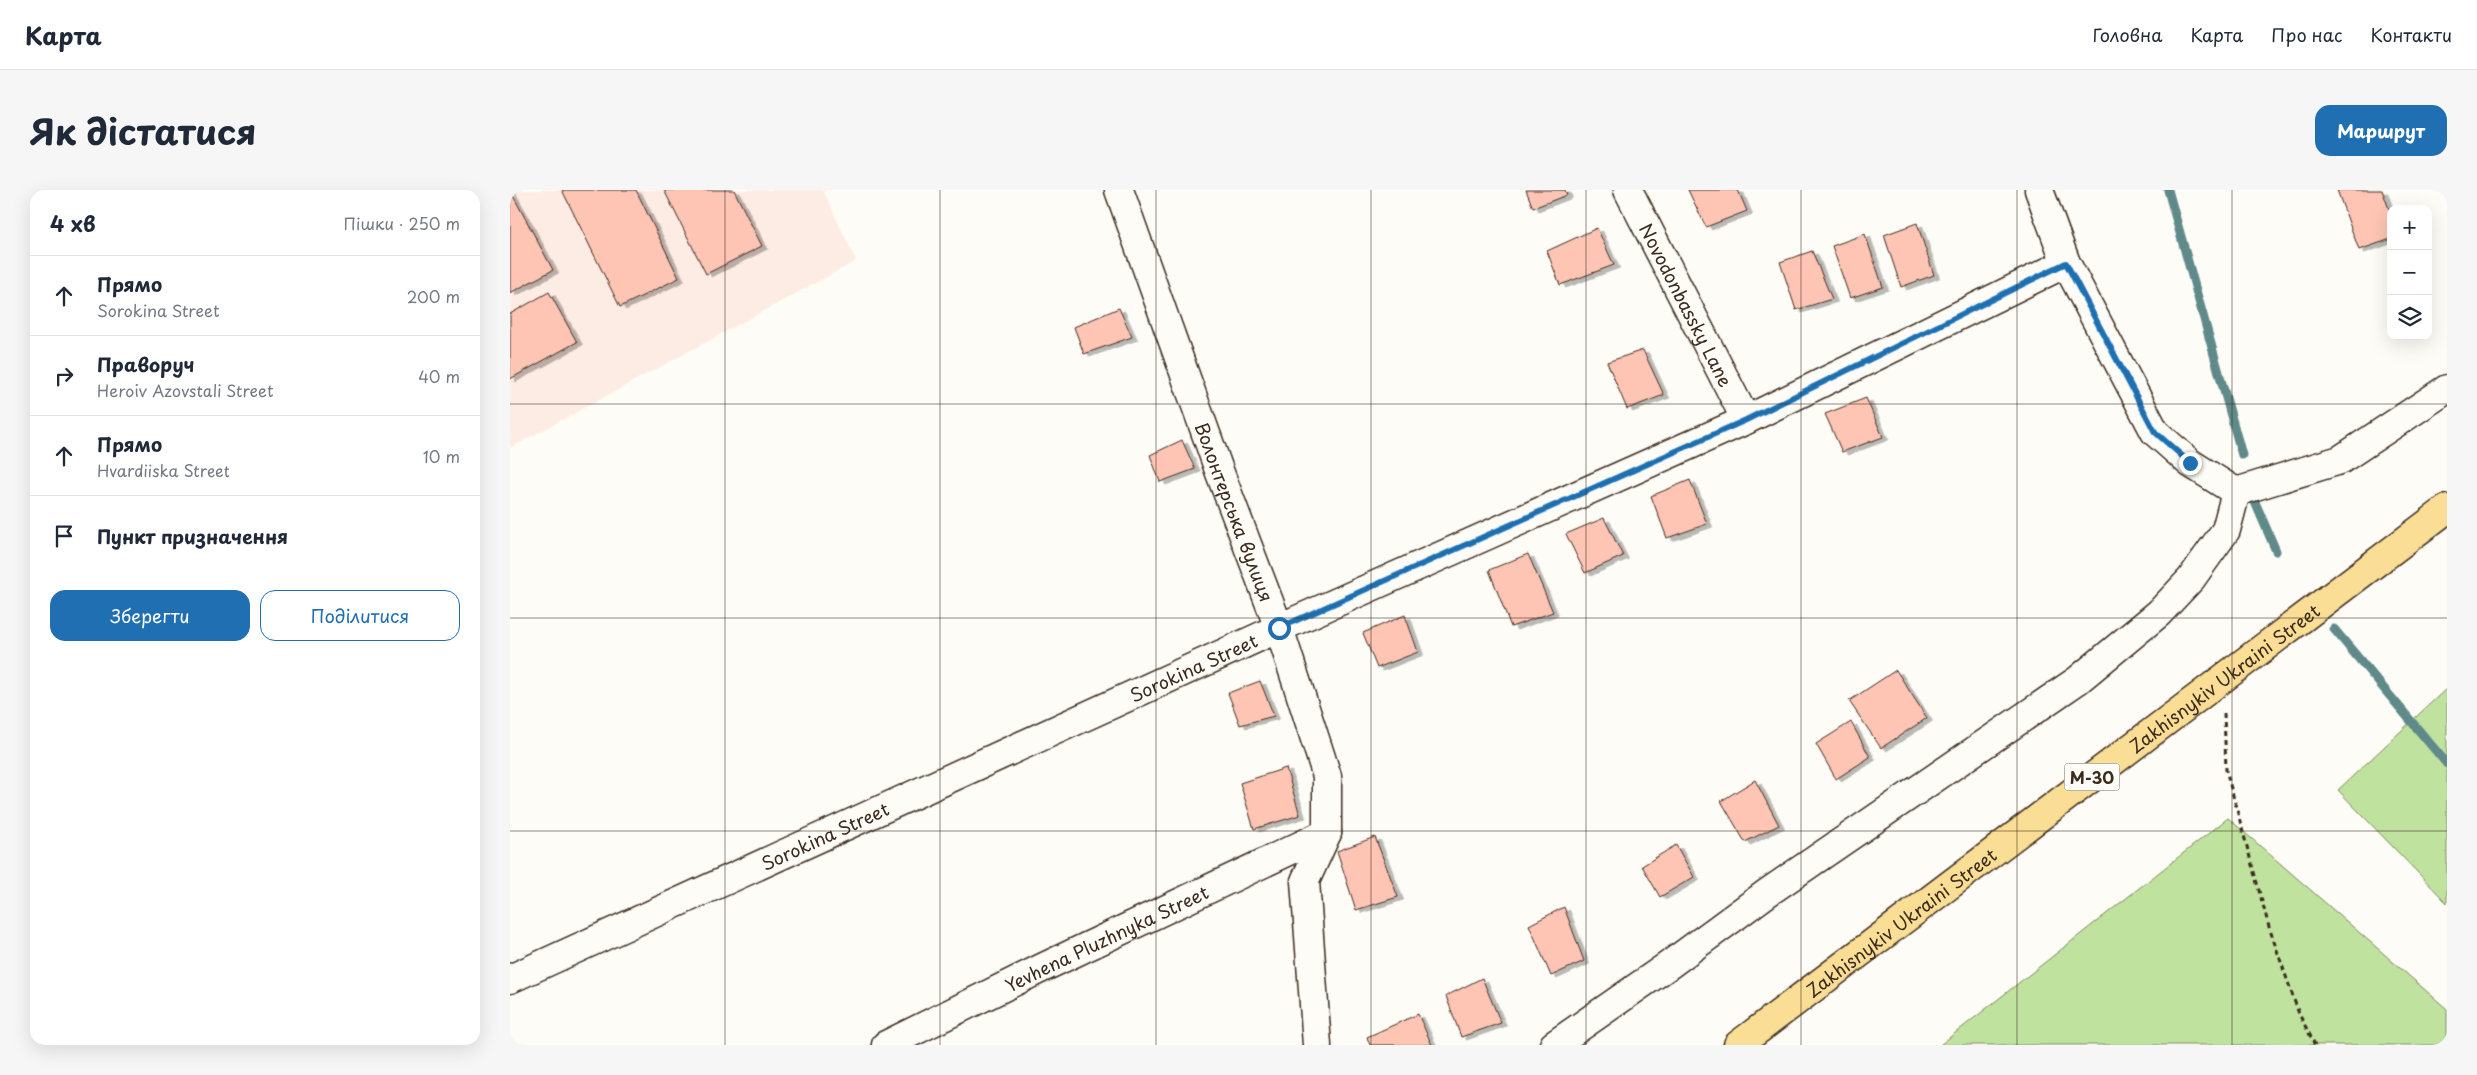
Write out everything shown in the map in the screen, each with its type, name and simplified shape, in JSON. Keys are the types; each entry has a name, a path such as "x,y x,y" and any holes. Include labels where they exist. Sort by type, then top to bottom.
{"highway":[{"name":"Zakhisnykiv Ukraini Street","path":"1738,1045 2447,509"}],"street":[{"name":"Волонтерська вулиця","path":"1119,190 1220,473 1279,628 1327,776 1326,833 1305,881 1317,1045"},
{"name":"Novodonbassky Lane","path":"1628,190 1746,420"},
{"path":"2039,190 2066,263 2155,432 2190,463 2236,492 2340,460 2447,389"},
{"name":"Sorokina Street","path":"510,978 1279,628 1746,420 2066,263"},
{"path":"1554,1045 1669,965 1767,893 2078,680 2159,613 2190,579 2226,530 2236,492"},
{"name":"Yevhena Pluzhnyka Street","path":"886,1045 1042,968 1326,833"}],"path":[{"path":"2223,678 2226,770 2269,927 2299,1014 2315,1045"}],"shaded area":[{"path":"510,190 823,190 856,261 510,448"}],"green space":[{"path":"2447,688 2447,903 2338,790"},
{"path":"2228,818 2447,1009 2447,1045 1940,1045"}],"building":[{"path":"510,190 553,270 510,293"},
{"path":"562,190 636,190 679,278 620,307"},
{"path":"664,190 734,190 762,246 706,274"},
{"path":"1526,190 1565,190 1567,195 1533,208"},
{"path":"1688,190 1738,190 1747,211 1706,227"},
{"path":"2337,190 2382,190 2388,205 2387,240 2359,250"},
{"path":"1917,223 1934,275 1901,287 1884,235"},
{"path":"1597,228 1614,265 1560,285 1547,251"},
{"path":"1865,234 1883,287 1850,298 1832,246"},
{"path":"1812,251 1832,299 1796,310 1780,262"},
{"path":"549,292 577,342 510,379 510,314"},
{"path":"1119,308 1132,337 1084,354 1074,327"},
{"path":"1643,350 1664,395 1627,409 1607,362"},
{"path":"1866,398 1883,437 1842,452 1825,414"},
{"path":"1182,440 1195,469 1160,482 1150,455"},
{"path":"1690,480 1707,524 1667,538 1651,496"},
{"path":"1604,518 1623,556 1585,573 1566,534"},
{"path":"1528,554 1553,612 1511,627 1489,570"},
{"path":"1405,615 1418,652 1377,668 1363,633"},
{"path":"1896,670 1927,718 1881,748 1849,701"},
{"path":"1260,681 1274,716 1240,725 1228,693"},
{"path":"1851,722 1870,757 1836,779 1816,744"},
{"path":"1286,768 1300,815 1254,829 1240,783"},
{"path":"1755,780 1779,825 1745,842 1721,801"},
{"path":"1375,837 1398,897 1356,910 1337,851"},
{"path":"1676,845 1694,877 1660,897 1642,866"},
{"path":"1564,907 1584,961 1551,976 1529,925"},
{"path":"1482,978 1501,1023 1461,1037 1446,996"},
{"path":"1418,1014 1432,1045 1370,1045 1367,1037"}],"waterway":[{"path":"2168,190 2242,455"},
{"path":"2255,502 2276,551"},
{"path":"2334,629 2447,764"}],"route":[{"path":"1279,628 1746,420 2066,263 2155,432 2190,463"}]}
